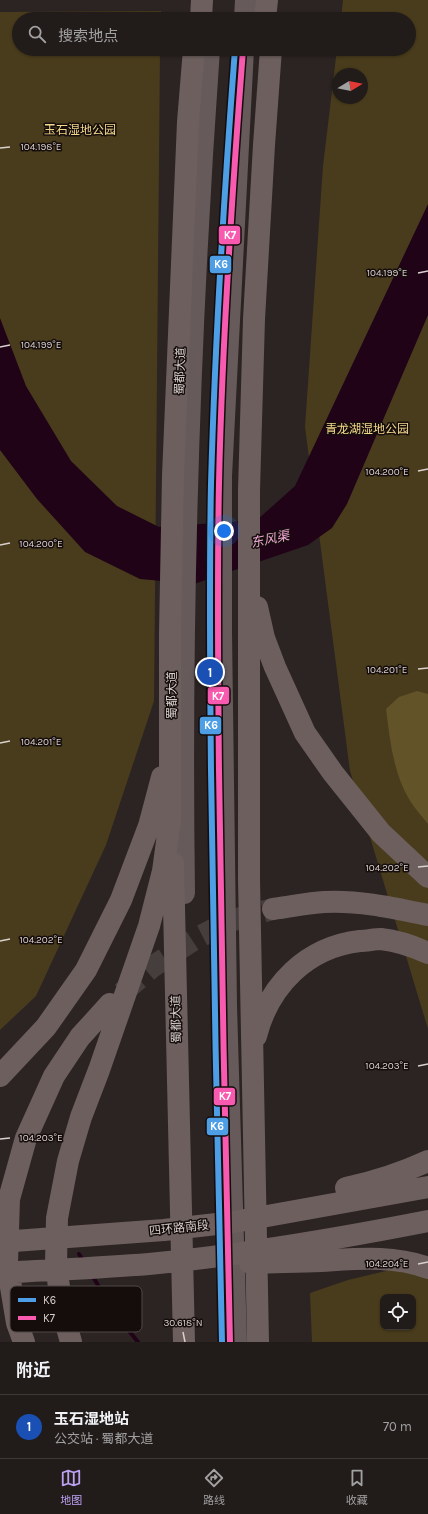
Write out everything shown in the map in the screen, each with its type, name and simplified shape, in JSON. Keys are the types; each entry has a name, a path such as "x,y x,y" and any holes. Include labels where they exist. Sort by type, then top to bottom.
{"highway":[{"path":"197,12 198,0"},
{"path":"201,12 202,0"},
{"path":"266,12 267,0"},
{"path":"274,12 275,0"},
{"path":"59,1286 56,1264 57,1218 68,1161 81,1117 149,926 164,872 170,820 170,751 177,632 186,169 194,56"},
{"name":"蜀都大道","path":"184,1342 173,901 172,690 175,492 182,315 191,131 197,56"},
{"path":"252,1342 247,1072 230,632 230,477 261,56"},
{"path":"258,1342 249,879 249,490 255,303 264,145 271,56"},
{"path":"230,477 264,638 274,667 305,733 333,773 381,833 428,877"},
{"path":"0,1076 46,1027 86,970 127,885 149,826 170,751"},
{"path":"272,909 324,902 384,906 428,914"},
{"path":"247,1072 258,1029 270,999 292,972 316,954 347,943 380,939 407,944 428,953"},
{"path":"11,1286 7,1263 10,1199 26,1138 54,1076 80,1037 110,1004"},
{"path":"366,1191 428,1160"},
{"name":"四环路南段","path":"0,1242 164,1230 234,1222 366,1191 428,1187"},
{"path":"148,1264 242,1253 366,1233 428,1221"},
{"path":"0,1273 148,1264 294,1262 378,1258 416,1263 428,1268"},
{"path":"20,1332 24,1342"},
{"path":"68,1332 71,1342"}],"main road":[{"path":"211,12 212,0"},
{"path":"245,12 246,0"},
{"path":"180,477 208,56"},
{"path":"230,477 243,56"},
{"path":"177,632 183,813 193,1342"},
{"path":"230,632 226,1006 236,1342"}],"green space":[{"name":"青龙湖湿地公园","path":"343,0 428,0 428,1029 350,771 305,427 323,166 332,91 332,104 368,104 368,68 335,68 336,56 416,56 416,12 342,12"},
{"name":"玉石湿地公园","path":"161,11 12,12 12,56 160,56 154,701 106,845 36,996 0,1030 0,12"},
{"path":"428,1261 428,1342 312,1342 310,1293 348,1280"}],"shaded area":[{"path":"417,691 428,694 428,824 411,802 399,778 393,756 386,709 399,697"}],"water":[{"name":"东风渠","path":"428,204 428,315 347,504 332,528 308,545 194,584 140,579 85,552 37,499 0,450 0,318 26,386 71,461 117,506 159,527 257,520 295,486"}],"waterway":[{"path":"79,1254 84,1262"},
{"path":"92,1275 98,1286"},
{"path":"130,1332 138,1342"}],"tunnel":[{"path":"122,993 152,967 195,939 230,921 273,909"}],"transit line":[{"name":"K6","path":"222,1342 214,985 210,555 217,321 235,56"},
{"name":"K7","path":"230,1342 222,985 218,556 220,430 225,321 231,212 243,56"}],"place":[{"name":"玉石湿地站","path":"210,672"}]}
